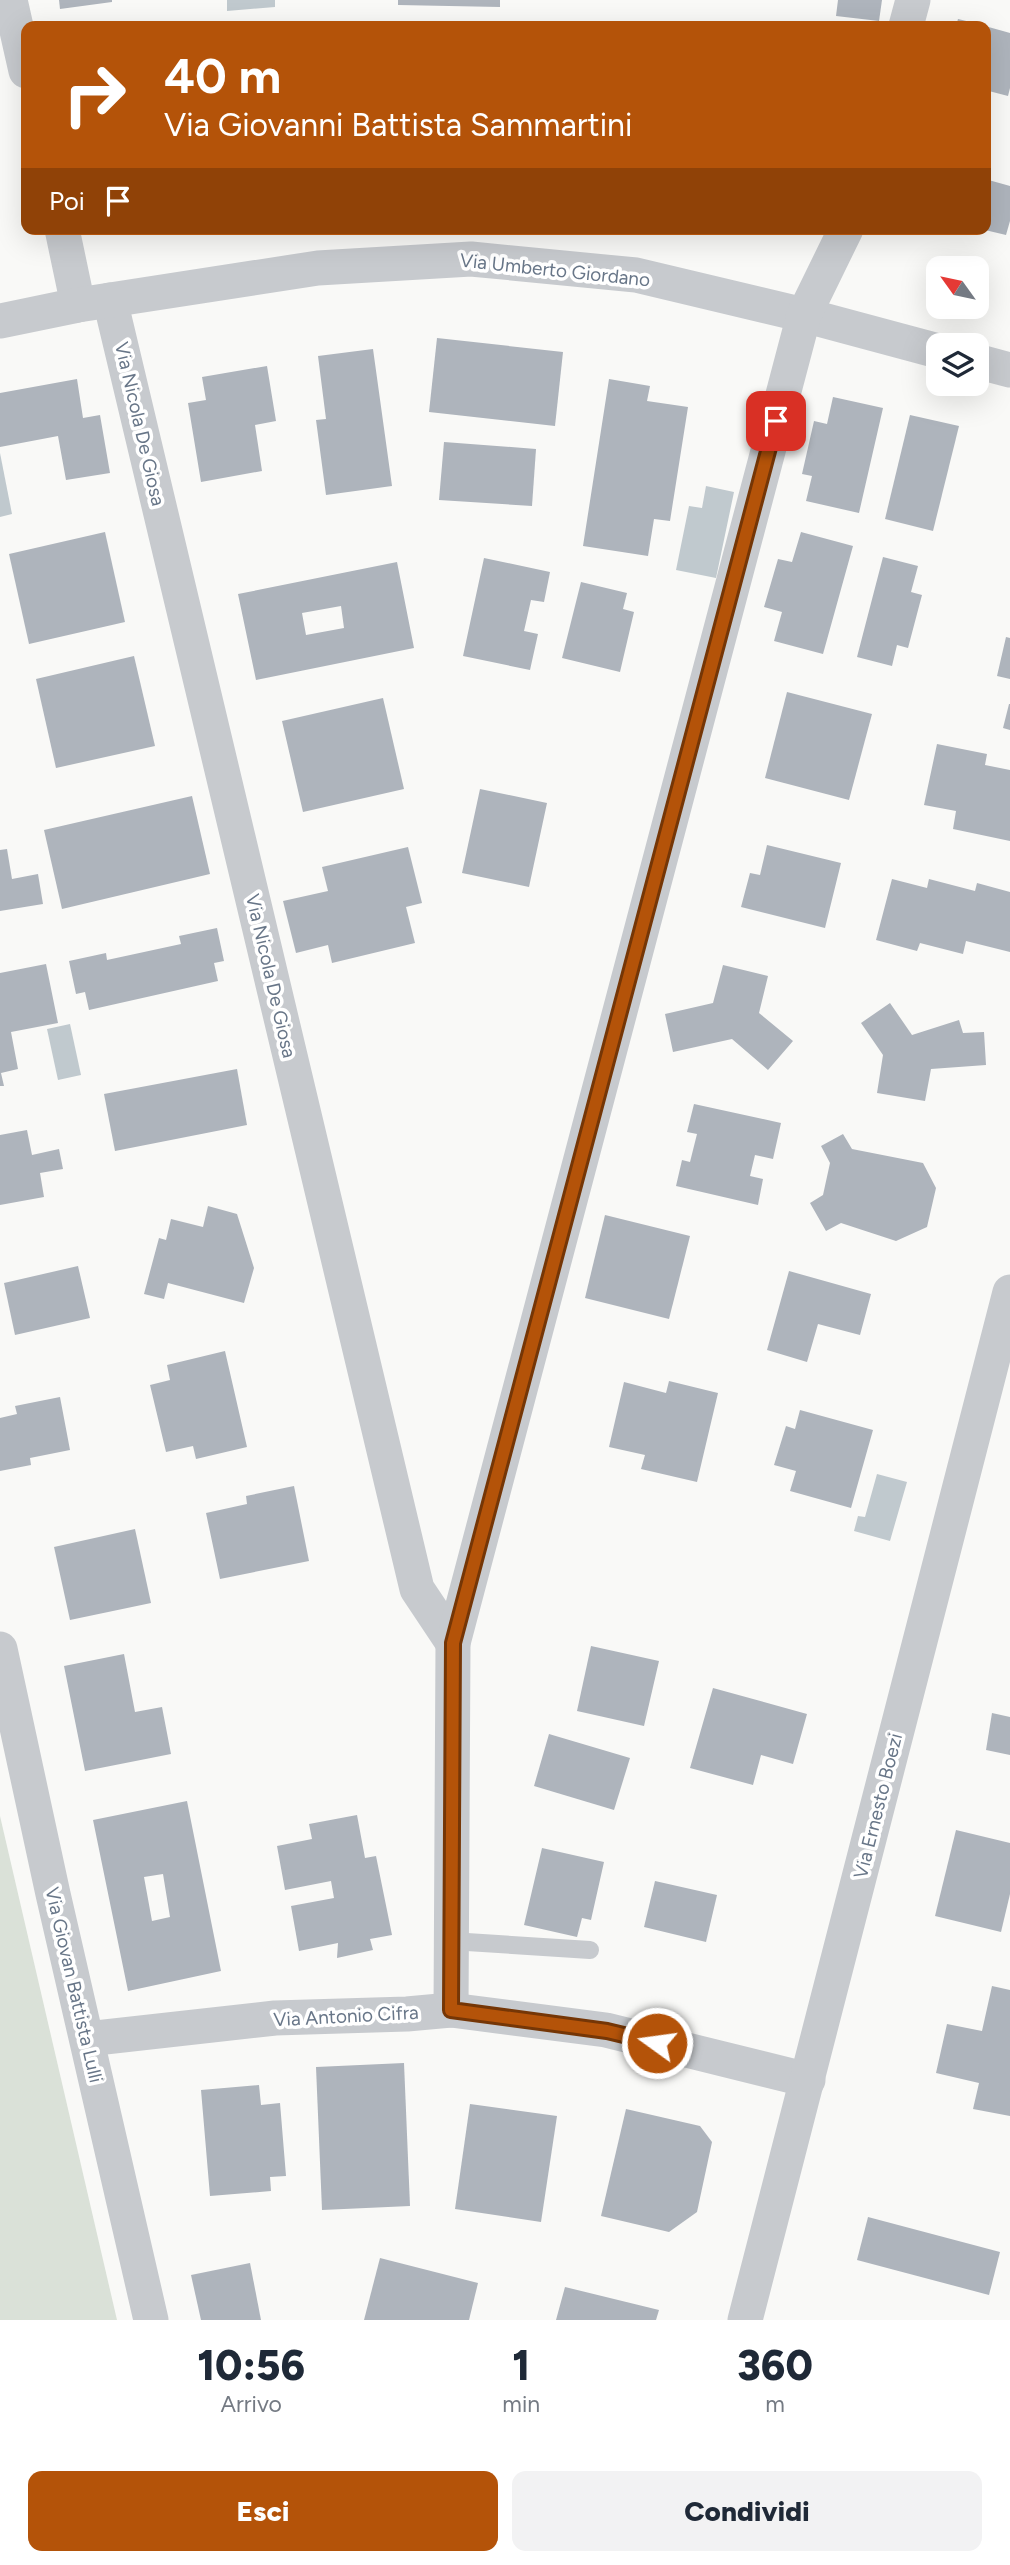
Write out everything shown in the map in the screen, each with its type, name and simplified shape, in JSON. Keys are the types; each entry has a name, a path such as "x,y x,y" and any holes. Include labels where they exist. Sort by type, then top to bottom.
{"street":[{"path":"10,0 21,49"},
{"path":"907,21 913,0"},
{"name":"Via Nicola De Giosa","path":"65,235 94,302 417,1589 453,1643"},
{"path":"451,2010 453,1643 804,314 843,235"},
{"name":"Via Umberto Giordano","path":"0,321 94,302 318,268 471,259 636,275 804,314 926,348"},
{"path":"989,364 1010,370"},
{"name":"Via Ernesto Boezi","path":"745,2320 1010,1292"},
{"name":"Via Giovan Battista Lulli","path":"0,1649 151,2320"},
{"name":"Via Antonio Cifra","path":"87,2039 275,2018 451,2010 607,2031 808,2080"}],"lane":[{"path":"451,1941 590,1950"}],"shaded area":[{"path":"227,0 275,0 275,7 227,11"},
{"path":"0,453 12,514 0,517"},
{"path":"706,486 734,492 716,578 676,570 689,506 702,508"},
{"path":"70,1024 81,1075 58,1080 47,1029"},
{"path":"877,1474 907,1482 890,1541 854,1531 858,1516 865,1517"},
{"path":"0,1816 117,2320 0,2320"}],"building":[{"path":"59,0 112,0 112,2 60,9"},
{"path":"398,0 500,0 500,7 398,5"},
{"path":"838,0 882,0 879,21 836,16"},
{"path":"991,28 1010,33 1008,96 991,92"},
{"path":"991,181 1010,186 1010,221 1006,235 991,231"},
{"path":"437,338 563,352 555,426 429,412"},
{"path":"373,349 392,486 326,495 316,420 326,419 318,356"},
{"path":"267,366 276,421 255,425 262,471 201,482 188,403 206,400 202,377"},
{"path":"77,379 83,418 100,415 110,473 66,480 58,436 0,447 0,393"},
{"path":"609,379 650,386 647,401 688,407 670,521 654,519 648,556 583,546"},
{"path":"833,397 883,408 859,513 806,501 812,476 802,474 814,421 827,424"},
{"path":"910,415 959,426 933,531 885,519"},
{"path":"444,442 536,449 532,506 439,500"},
{"path":"105,532 125,622 29,644 9,554"},
{"path":"801,532 853,546 823,654 774,641 782,612 764,607 778,559 792,562"},
{"path":"883,557 918,566 911,592 922,595 908,648 897,645 892,666 857,657"},
{"path":"484,558 550,572 544,602 531,600 524,631 538,634 530,670 463,656"},
{"path":"397,562 414,648 256,680 238,594","holes":["341,606 344,628 306,635 302,613"]},
{"path":"581,582 627,593 623,609 634,612 620,672 562,658"},
{"path":"1006,637 1010,638 1010,679 997,676"},
{"path":"134,656 155,746 56,768 36,679"},
{"path":"787,692 872,714 849,800 765,778"},
{"path":"383,698 404,789 303,812 282,721"},
{"path":"1010,704 1010,730 1003,728"},
{"path":"937,744 987,754 985,765 1010,770 1010,841 953,829 956,811 924,805"},
{"path":"480,789 547,803 529,887 462,873"},
{"path":"192,796 210,874 62,909 44,830"},
{"path":"767,845 841,863 825,928 741,907 750,873 760,875"},
{"path":"408,847 422,903 406,907 415,943 332,963 328,945 296,953 283,901 328,891 322,867"},
{"path":"7,849 12,879 38,874 43,904 0,911 0,850"},
{"path":"892,879 927,888 929,879 975,891 977,883 1010,892 1010,952 966,941 963,954 920,943 917,951 876,940"},
{"path":"217,928 224,961 214,963 218,981 89,1010 85,992 76,994 69,961 106,953 107,960 181,944 179,936"},
{"path":"46,964 58,1023 11,1032 18,1069 1,1073 4,1086 0,1086 0,973"},
{"path":"723,965 768,976 759,1013 793,1041 768,1070 732,1039 673,1052 665,1014 713,1003"},
{"path":"890,1003 912,1035 959,1020 963,1033 984,1032 986,1065 931,1069 925,1101 877,1093 883,1055 861,1023"},
{"path":"237,1069 247,1125 115,1151 104,1094"},
{"path":"694,1104 781,1123 773,1159 755,1155 750,1176 763,1179 758,1205 676,1186 682,1160 690,1162 697,1134 687,1132"},
{"path":"27,1130 32,1155 59,1149 63,1169 40,1173 44,1197 0,1205 0,1135"},
{"path":"843,1134 852,1149 923,1163 936,1188 927,1227 896,1241 841,1223 826,1231 810,1203 823,1195 830,1163 821,1146"},
{"path":"208,1206 237,1214 254,1268 244,1303 168,1283 164,1299 144,1294 159,1238 166,1240 171,1219 203,1227"},
{"path":"605,1215 690,1236 669,1319 585,1298"},
{"path":"78,1266 90,1318 15,1335 4,1283"},
{"path":"789,1271 871,1294 860,1335 818,1324 807,1362 767,1350"},
{"path":"225,1351 247,1447 196,1459 193,1446 166,1452 150,1385 170,1380 167,1365"},
{"path":"669,1381 718,1393 697,1482 641,1469 645,1455 609,1447 624,1382 666,1393"},
{"path":"60,1397 70,1450 30,1458 31,1465 0,1471 0,1418 17,1414 15,1406"},
{"path":"800,1410 873,1430 851,1508 790,1491 796,1471 774,1465 786,1426 795,1429"},
{"path":"294,1486 309,1561 220,1579 206,1513 247,1504 246,1496"},
{"path":"135,1529 151,1603 70,1620 54,1547"},
{"path":"591,1646 659,1661 644,1726 577,1711"},
{"path":"124,1654 135,1712 162,1707 171,1754 85,1771 64,1666"},
{"path":"713,1688 807,1714 793,1764 761,1755 753,1785 690,1768"},
{"path":"992,1713 1010,1717 1010,1755 986,1750"},
{"path":"549,1734 630,1758 614,1810 534,1786"},
{"path":"187,1801 221,1971 128,1991 93,1820","holes":["163,1874 170,1917 152,1921 144,1877"]},
{"path":"357,1815 365,1858 376,1856 392,1935 370,1939 373,1950 337,1958 338,1943 299,1951 291,1906 334,1898 331,1881 285,1890 277,1846 312,1839 309,1824"},
{"path":"956,1830 1010,1843 1010,1894 1001,1932 935,1916"},
{"path":"542,1848 604,1862 591,1920 582,1918 577,1937 524,1925"},
{"path":"655,1881 717,1895 706,1942 644,1927"},
{"path":"992,1986 1010,1990 1010,2116 973,2109 979,2083 936,2073 947,2024 982,2031"},
{"path":"404,2063 410,2206 322,2210 316,2067"},
{"path":"259,2085 261,2105 280,2103 286,2176 270,2177 271,2191 210,2196 201,2090"},
{"path":"470,2104 557,2116 541,2222 455,2209"},
{"path":"626,2109 700,2126 712,2142 697,2212 669,2232 601,2216"},
{"path":"868,2217 1000,2252 989,2295 857,2260"},
{"path":"380,2258 478,2283 469,2320 364,2320"},
{"path":"250,2263 261,2320 201,2320 191,2275"},
{"path":"565,2287 659,2310 656,2320 556,2320"}],"route":[{"path":"657,2043 607,2031 451,2010 453,1643 776,421"}]}
